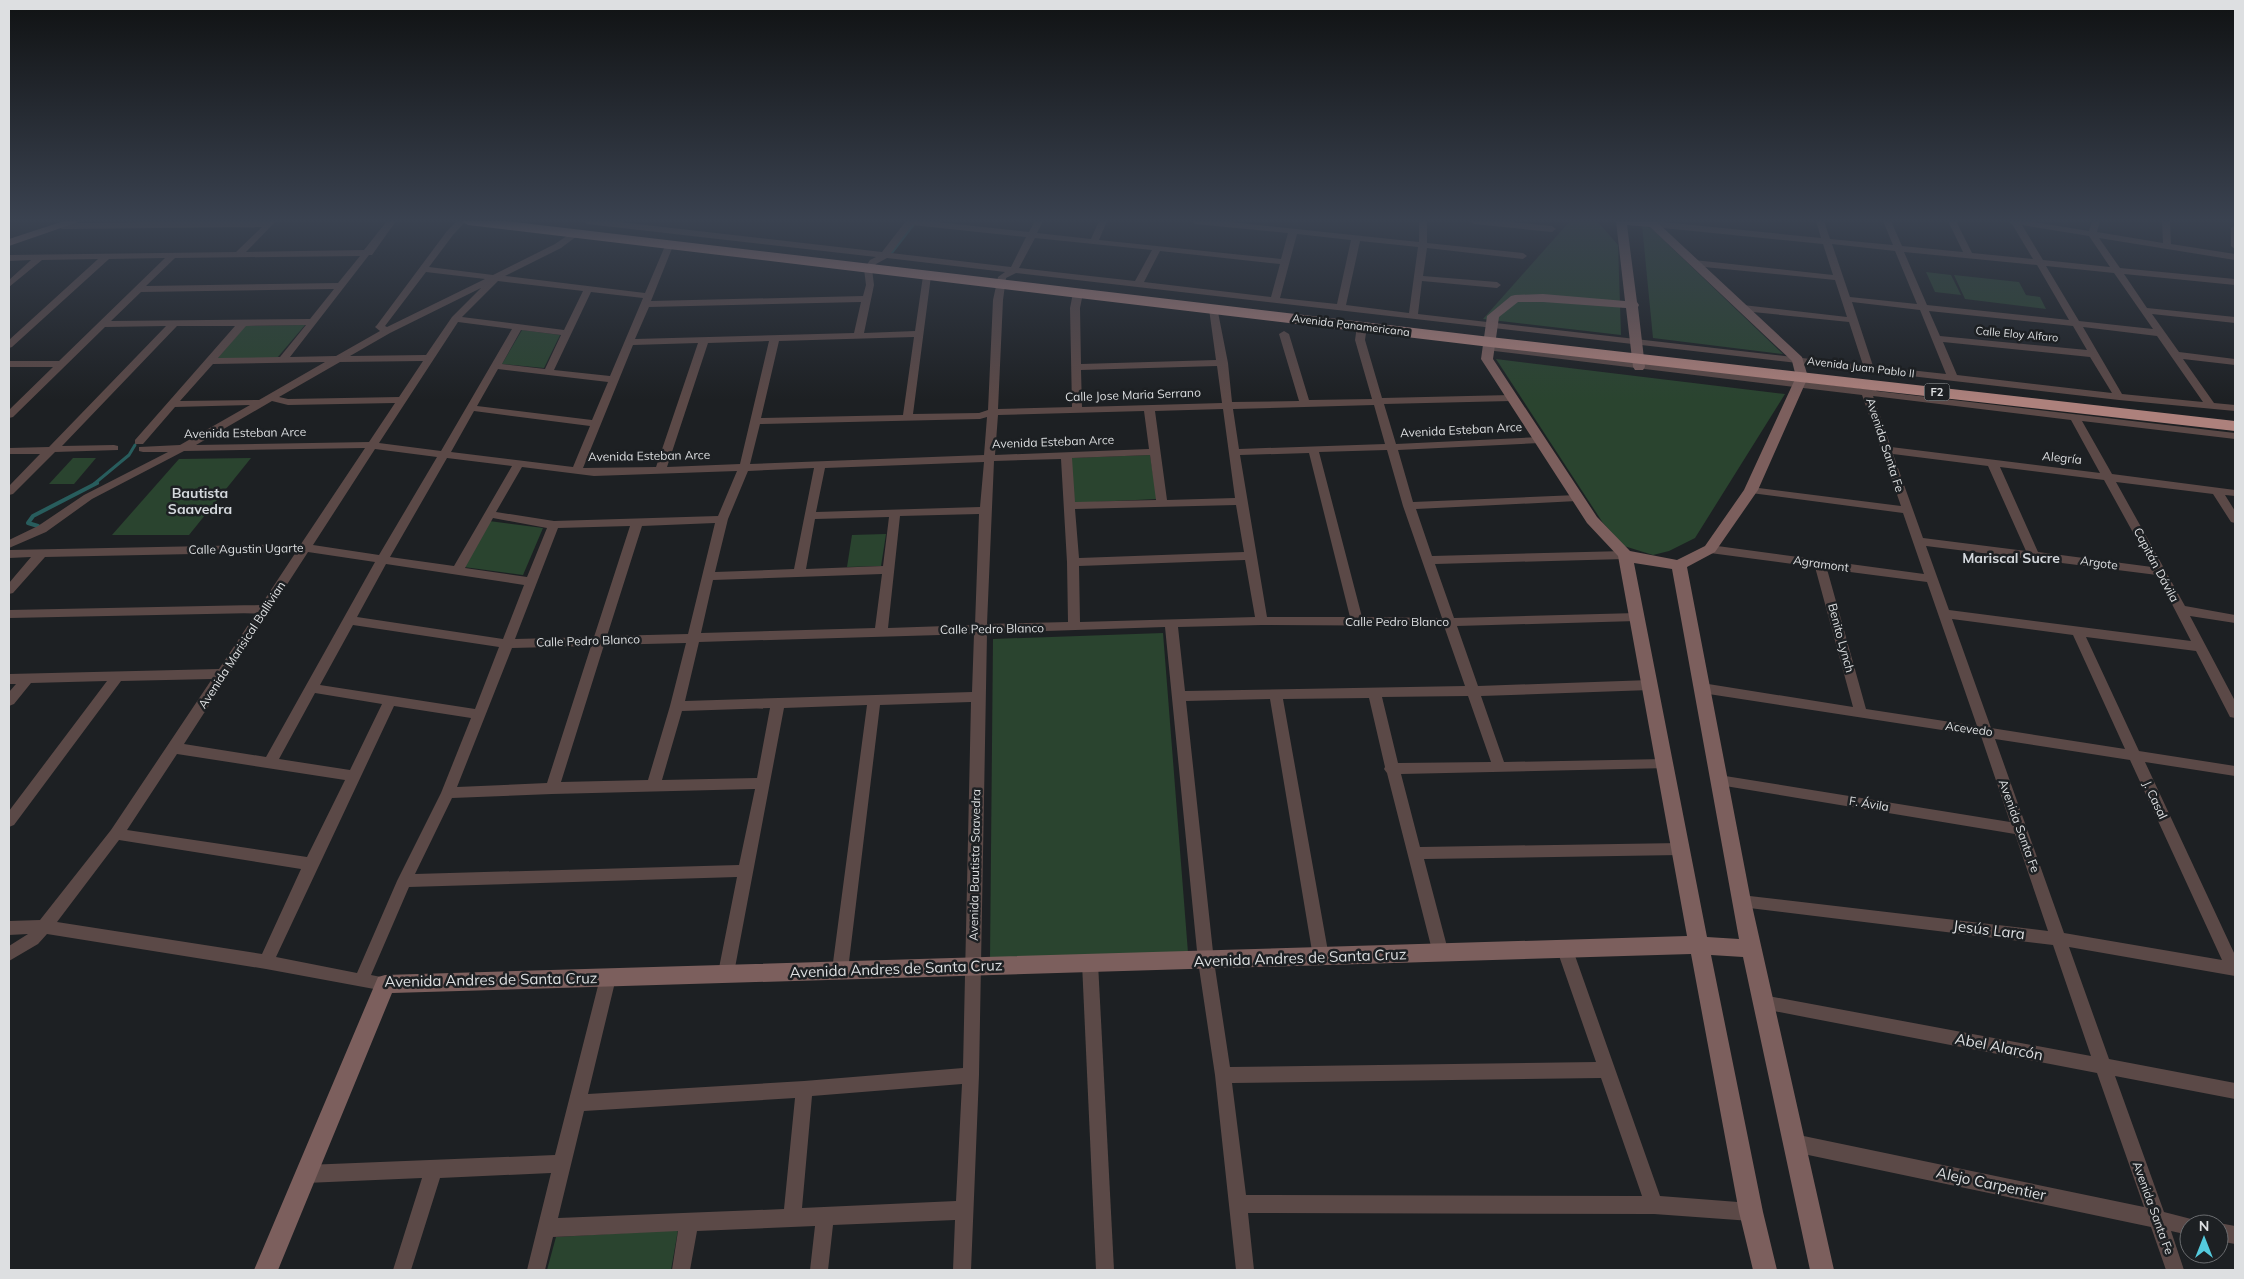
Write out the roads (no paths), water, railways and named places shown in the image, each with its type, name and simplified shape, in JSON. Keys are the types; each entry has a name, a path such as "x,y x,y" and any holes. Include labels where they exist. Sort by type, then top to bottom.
{"highway":[{"name":"Avenida Panamericana","path":"1022,281 1078,293 1362,326 1491,337"},
{"name":"Avenida Panamericana","path":"1035,281 1638,354"},
{"name":"Avenida Juan Pablo II","path":"1638,354 1800,373 2235,417"},
{"name":"Avenida Juan Pablo II","path":"1800,373 1871,390 2235,426"}],"street":[{"path":"9,345 79,281"},
{"path":"9,415 14,406 61,364 146,281"},
{"path":"282,360 346,281"},
{"path":"387,330 380,327 415,281"},
{"path":"9,544 42,529 88,497 183,448 262,404 387,330 489,281"},
{"name":"Avenida Marisical Ballivian","path":"9,954 32,939 44,927 116,834 428,358 455,319 493,281"},
{"path":"525,281 588,289 647,300 867,299"},
{"path":"576,472 655,281"},
{"path":"858,336 871,281"},
{"path":"908,417 926,281"},
{"name":"Avenida Bautista Saavedra","path":"962,1270 971,1075 978,697 985,510 1005,281"},
{"name":"Avenida Panamericana","path":"1066,281 1138,285 1413,316 1491,337"},
{"path":"1138,285 1140,281"},
{"path":"1275,300 1280,281"},
{"path":"1341,308 1347,281"},
{"path":"1413,316 1420,281"},
{"path":"1450,281 1497,285"},
{"path":"1630,281 1638,354"},
{"path":"1427,560 1625,554 1639,559 1679,565 1710,549 1751,490 1800,373 1743,308 1713,281"},
{"path":"1841,281 1869,368"},
{"path":"1913,281 1953,378"},
{"path":"2050,281 2119,397"},
{"path":"2123,281 2210,405"},
{"path":"2222,281 2235,282"},
{"path":"138,288 342,286"},
{"path":"548,372 588,289"},
{"path":"1077,409 1075,308 1078,293"},
{"path":"1633,305 1543,298 1515,300 1493,316 1487,359 1592,520 1625,554 1680,849 1751,1212 1765,1270"},
{"path":"1847,299 2160,333"},
{"path":"1743,308 1853,320"},
{"path":"1214,309 1234,452 1262,621"},
{"path":"2144,310 2235,320"},
{"path":"455,319 566,333"},
{"path":"102,324 314,322"},
{"path":"173,404 243,323"},
{"path":"9,492 174,324"},
{"path":"1362,326 1360,340 1409,506 1499,766"},
{"path":"269,764 384,559 518,327"},
{"path":"631,342 918,334"},
{"path":"1284,334 1305,402"},
{"path":"653,785 677,706 710,576 722,519 744,468 775,337"},
{"name":"Calle Eloy Alfaro","path":"1938,339 2093,354"},
{"path":"660,470 704,340"},
{"path":"2176,355 2235,362"},
{"path":"209,361 428,358"},
{"path":"1076,367 1223,363"},
{"path":"9,364 61,364"},
{"path":"496,366 615,380"},
{"name":"Avenida Juan Pablo II","path":"1800,373 1869,368 2119,397 2235,408"},
{"name":"Avenida Juan Pablo II","path":"1871,390 2075,418 2235,436"},
{"name":"Avenida Santa Fe","path":"1871,390 1886,450 1984,731 2060,939 2102,1066 2175,1270"},
{"path":"272,398 288,402 401,400"},
{"name":"Calle Jose Maria Serrano","path":"755,421 980,416 993,412 1228,404 1511,398"},
{"path":"173,404 252,402 262,404"},
{"name":"Avenida Esteban Arce","path":"173,404 141,445 183,448 371,445 576,472 744,468 1156,452"},
{"path":"1150,407 1162,503"},
{"path":"471,408 596,424"},
{"name":"Capitán Dávila","path":"2075,418 2161,572 2235,713"},
{"name":"Avenida Esteban Arce","path":"1234,452 1540,440"},
{"path":"9,452 114,448"},
{"path":"1312,449 1357,622"},
{"name":"Alegría","path":"1886,450 2235,493"},
{"path":"1066,455 1073,562 1074,627"},
{"path":"457,571 518,464"},
{"path":"1993,464 2033,554"},
{"path":"799,572 820,465"},
{"path":"1751,490 1907,510"},
{"path":"2217,491 2235,519"},
{"path":"1409,506 1577,498"},
{"path":"1070,506 1242,501"},
{"path":"810,516 985,510"},
{"path":"488,514 554,525 722,519"},
{"path":"881,632 895,514"},
{"path":"552,788 637,522"},
{"path":"361,981 404,881 448,793 554,525"},
{"name":"Argote","path":"1919,541 2033,554 2161,572"},
{"name":"Calle Agustin Ugarte","path":"9,554 305,548 532,582"},
{"name":"Agramont","path":"1710,549 1932,579"},
{"path":"9,590 42,554"},
{"path":"1073,562 1251,556"},
{"name":"Benito Lynch","path":"1820,564 1861,713"},
{"path":"1679,565 1741,901 1822,1270"},
{"path":"710,576 888,570"},
{"path":"9,614 265,609"},
{"path":"2181,610 2235,619"},
{"path":"1944,614 2200,648"},
{"name":"Calle Pedro Blanco","path":"350,620 508,644 1170,623 1262,621 1448,622 1637,617"},
{"path":"1170,623 1206,961 1223,1075 1245,1270"},
{"name":"J. Casal","path":"2077,631 2235,969"},
{"path":"9,679 117,678 222,674"},
{"path":"9,701 27,678"},
{"path":"9,821 117,678"},
{"path":"1178,696 1474,692 1650,685"},
{"path":"311,688 480,715"},
{"name":"Acevedo","path":"1702,688 2235,771"},
{"path":"1374,692 1391,769 1441,954"},
{"path":"1276,694 1321,957"},
{"path":"677,706 978,697"},
{"path":"266,962 310,864 390,701"},
{"path":"840,970 874,701"},
{"path":"726,973 778,703"},
{"path":"174,748 352,776"},
{"path":"1391,769 1664,764"},
{"name":"F. Ávila","path":"1719,780 2019,829"},
{"path":"448,793 552,788 762,783"},
{"path":"116,834 310,864"},
{"path":"1415,853 1680,849"},
{"path":"404,881 745,871"},
{"name":"Jesús Lara","path":"1741,901 2060,939 2235,969"},
{"name":"Avenida Andres de Santa Cruz","path":"9,928 44,927 266,962 385,984 1699,945 1752,949"},
{"path":"1565,950 1605,1070 1654,1205"},
{"path":"1090,963 1105,1270"},
{"path":"536,1270 608,978"},
{"path":"266,1270 385,984"},
{"name":"Abel Alarcón","path":"1763,1002 2235,1092"},
{"path":"1223,1075 1605,1070"},
{"path":"577,1103 804,1089 971,1075"},
{"path":"792,1218 804,1089"},
{"name":"Alejo Carpentier","path":"1794,1143 2179,1224"},
{"path":"306,1174 562,1164"},
{"path":"402,1270 434,1169"},
{"path":"1237,1204 1654,1205 1751,1212"},
{"path":"547,1228 965,1210"},
{"path":"819,1270 825,1216"},
{"path":"681,1270 689,1223"}],"waterway":[{"path":"94,484 129,455 135,445"},
{"path":"38,526 28,523 33,516 97,483"}],"district":[{"name":"Bautista Saavedra","path":"200,502"},
{"name":"Mariscal Sucre","path":"2011,558"}]}
